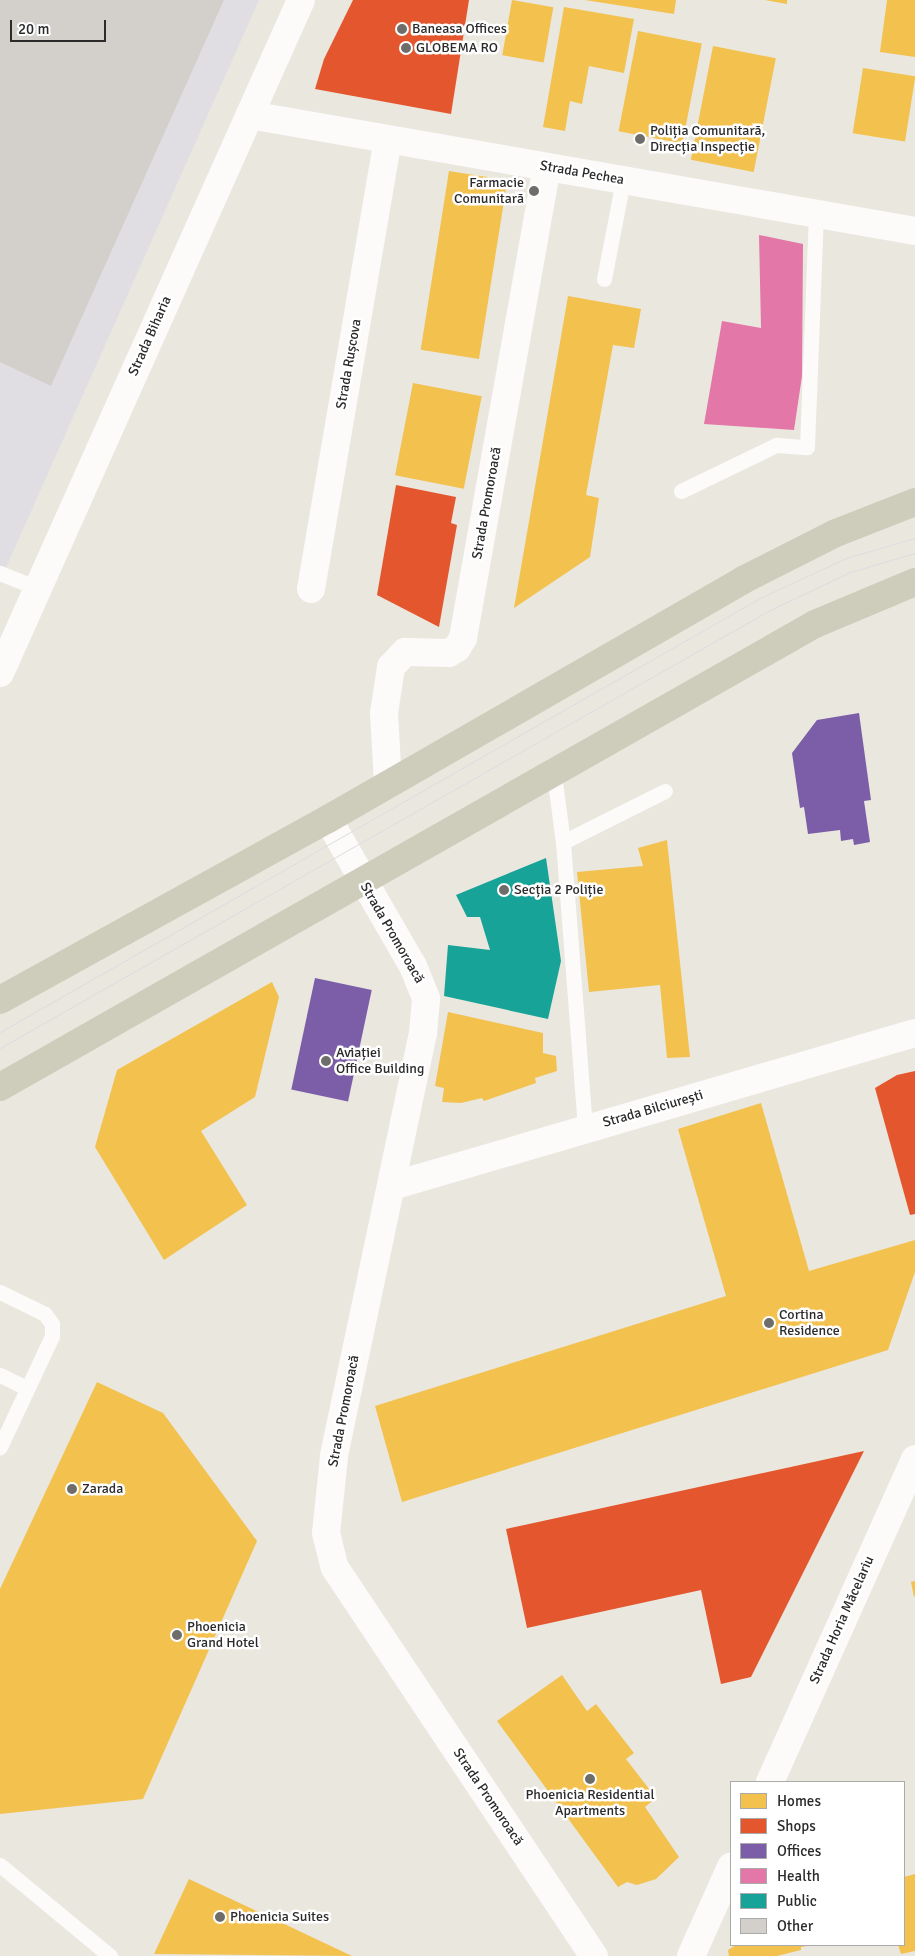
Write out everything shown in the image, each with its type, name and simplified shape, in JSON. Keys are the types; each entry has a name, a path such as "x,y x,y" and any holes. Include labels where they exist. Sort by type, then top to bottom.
{"main road":[{"path":"0,1000 328,819 743,580 836,533 915,502"},
{"path":"0,1087 554,774 815,624 860,603 915,582"}],"street":[{"name":"Strada Biharia","path":"0,673 301,0"},
{"name":"Strada Pechea","path":"250,115 915,231"},
{"name":"Strada Rușcova","path":"311,589 388,140"},
{"name":"Strada Promoroacă","path":"388,784 384,713 391,667 405,652 449,653 457,648 463,638 547,167"},
{"name":"Strada Promoroacă","path":"328,819 413,966 426,999 423,1033 334,1457 326,1533 335,1568 594,1956"},
{"path":"0,986 28,985"},
{"name":"Strada Bilciurești","path":"392,1186 915,1034"},
{"name":"Strada Horia Măcelariu","path":"770,1781 915,1459"},
{"path":"691,1956 730,1869"}],"lane":[{"path":"604,280 623,180"},
{"path":"681,491 776,444 807,447 816,214"},
{"path":"0,573 37,588"},
{"path":"554,774 563,842 586,1129"},
{"path":"563,842 665,791"},
{"path":"0,1292 45,1314 52,1324 52,1336 0,1447"},
{"path":"0,1375 27,1388"},
{"path":"0,1865 110,1956"}],"shaded area":[{"path":"0,0 259,0 0,581"}],"building: Homes":[{"path":"512,0 553,7 544,62 502,55"},
{"path":"585,0 676,0 674,14"},
{"path":"765,0 787,0 787,4"},
{"path":"887,0 915,0 915,57 880,52"},
{"path":"564,7 634,19 624,73 589,66 582,104 570,101 565,131 543,127"},
{"path":"638,31 702,43 682,144 619,131"},
{"path":"713,46 776,58 754,172 691,160"},
{"path":"863,68 915,76 905,141 853,133"},
{"path":"449,171 507,180 479,359 421,350"},
{"path":"568,296 641,309 634,348 613,345 586,495 599,498 590,557 514,608"},
{"path":"413,383 482,396 464,489 395,475"},
{"path":"667,840 690,1057 667,1058 660,985 589,992 577,872 643,866 638,848"},
{"path":"272,982 279,997 255,1097 201,1131 247,1205 164,1260 95,1147 117,1070"},
{"path":"448,1012 543,1033 543,1053 556,1056 557,1071 535,1078 536,1083 484,1101 482,1098 461,1103 442,1102 444,1088 435,1086"},
{"name":"Cortina Residence","path":"761,1103 809,1271 915,1240 915,1272 888,1350 402,1502 375,1406 726,1296 678,1129"},
{"path":"97,1382 163,1413 257,1541 143,1799 0,1814 0,1589"},
{"path":"915,1581 915,1596 914,1597 911,1582"},
{"name":"Phoenicia Residential Apartments","path":"562,1675 587,1711 596,1704 634,1753 626,1759 656,1798 645,1807 679,1857 656,1879 637,1885 627,1882 618,1887 497,1721"},
{"path":"915,1874 915,1951 901,1954 898,1946 905,1946 905,1877"},
{"name":"Phoenicia Suites","path":"189,1879 352,1956 154,1954"},
{"path":"734,1946 807,1946 801,1947 801,1950 777,1956 729,1956 728,1950"}],"building: Shops":[{"name":"Baneasa Offices","path":"353,0 469,0 451,114 315,89 324,59"},
{"path":"396,485 456,497 451,523 457,525 439,627 377,595"},
{"path":"915,1071 915,1214 910,1215 875,1088 897,1075"},
{"path":"864,1451 751,1677 721,1684 701,1590 527,1628 506,1529"}],"building: Offices":[{"path":"859,713 871,800 864,801 870,842 854,845 853,839 841,841 840,830 808,834 804,807 800,808 792,753 817,720"},
{"name":"Aviației Office Building","path":"315,978 372,990 348,1102 291,1090"}],"building: Health":[{"path":"759,235 803,244 802,376 794,430 704,424 722,321 761,328"}],"building: Public":[{"path":"546,858 561,961 548,1019 444,996 448,945 490,950 480,917 467,917 456,895"}],"building: Other":[{"path":"0,0 224,0 51,386 0,362"}],"tram line":[{"path":"0,1032 760,598 846,558 915,538"},
{"path":"0,1048 768,611 850,572 915,553"}],"place":[{"name":"Baneasa Offices","path":"402,29"},
{"name":"GLOBEMA RO","path":"406,48"},
{"name":"Poliția Comunitară, Direcția Inspecție","path":"640,139"},
{"name":"Farmacie Comunitară","path":"534,191"},
{"name":"Secția 2 Poliție","path":"504,890"},
{"name":"Aviației Office Building","path":"326,1061"},
{"name":"Cortina Residence","path":"769,1323"},
{"name":"Zarada","path":"72,1489"},
{"name":"Phoenicia Grand Hotel","path":"177,1635"},
{"name":"Phoenicia Residential Apartments","path":"590,1779"},
{"name":"Phoenicia Suites","path":"220,1917"}]}
